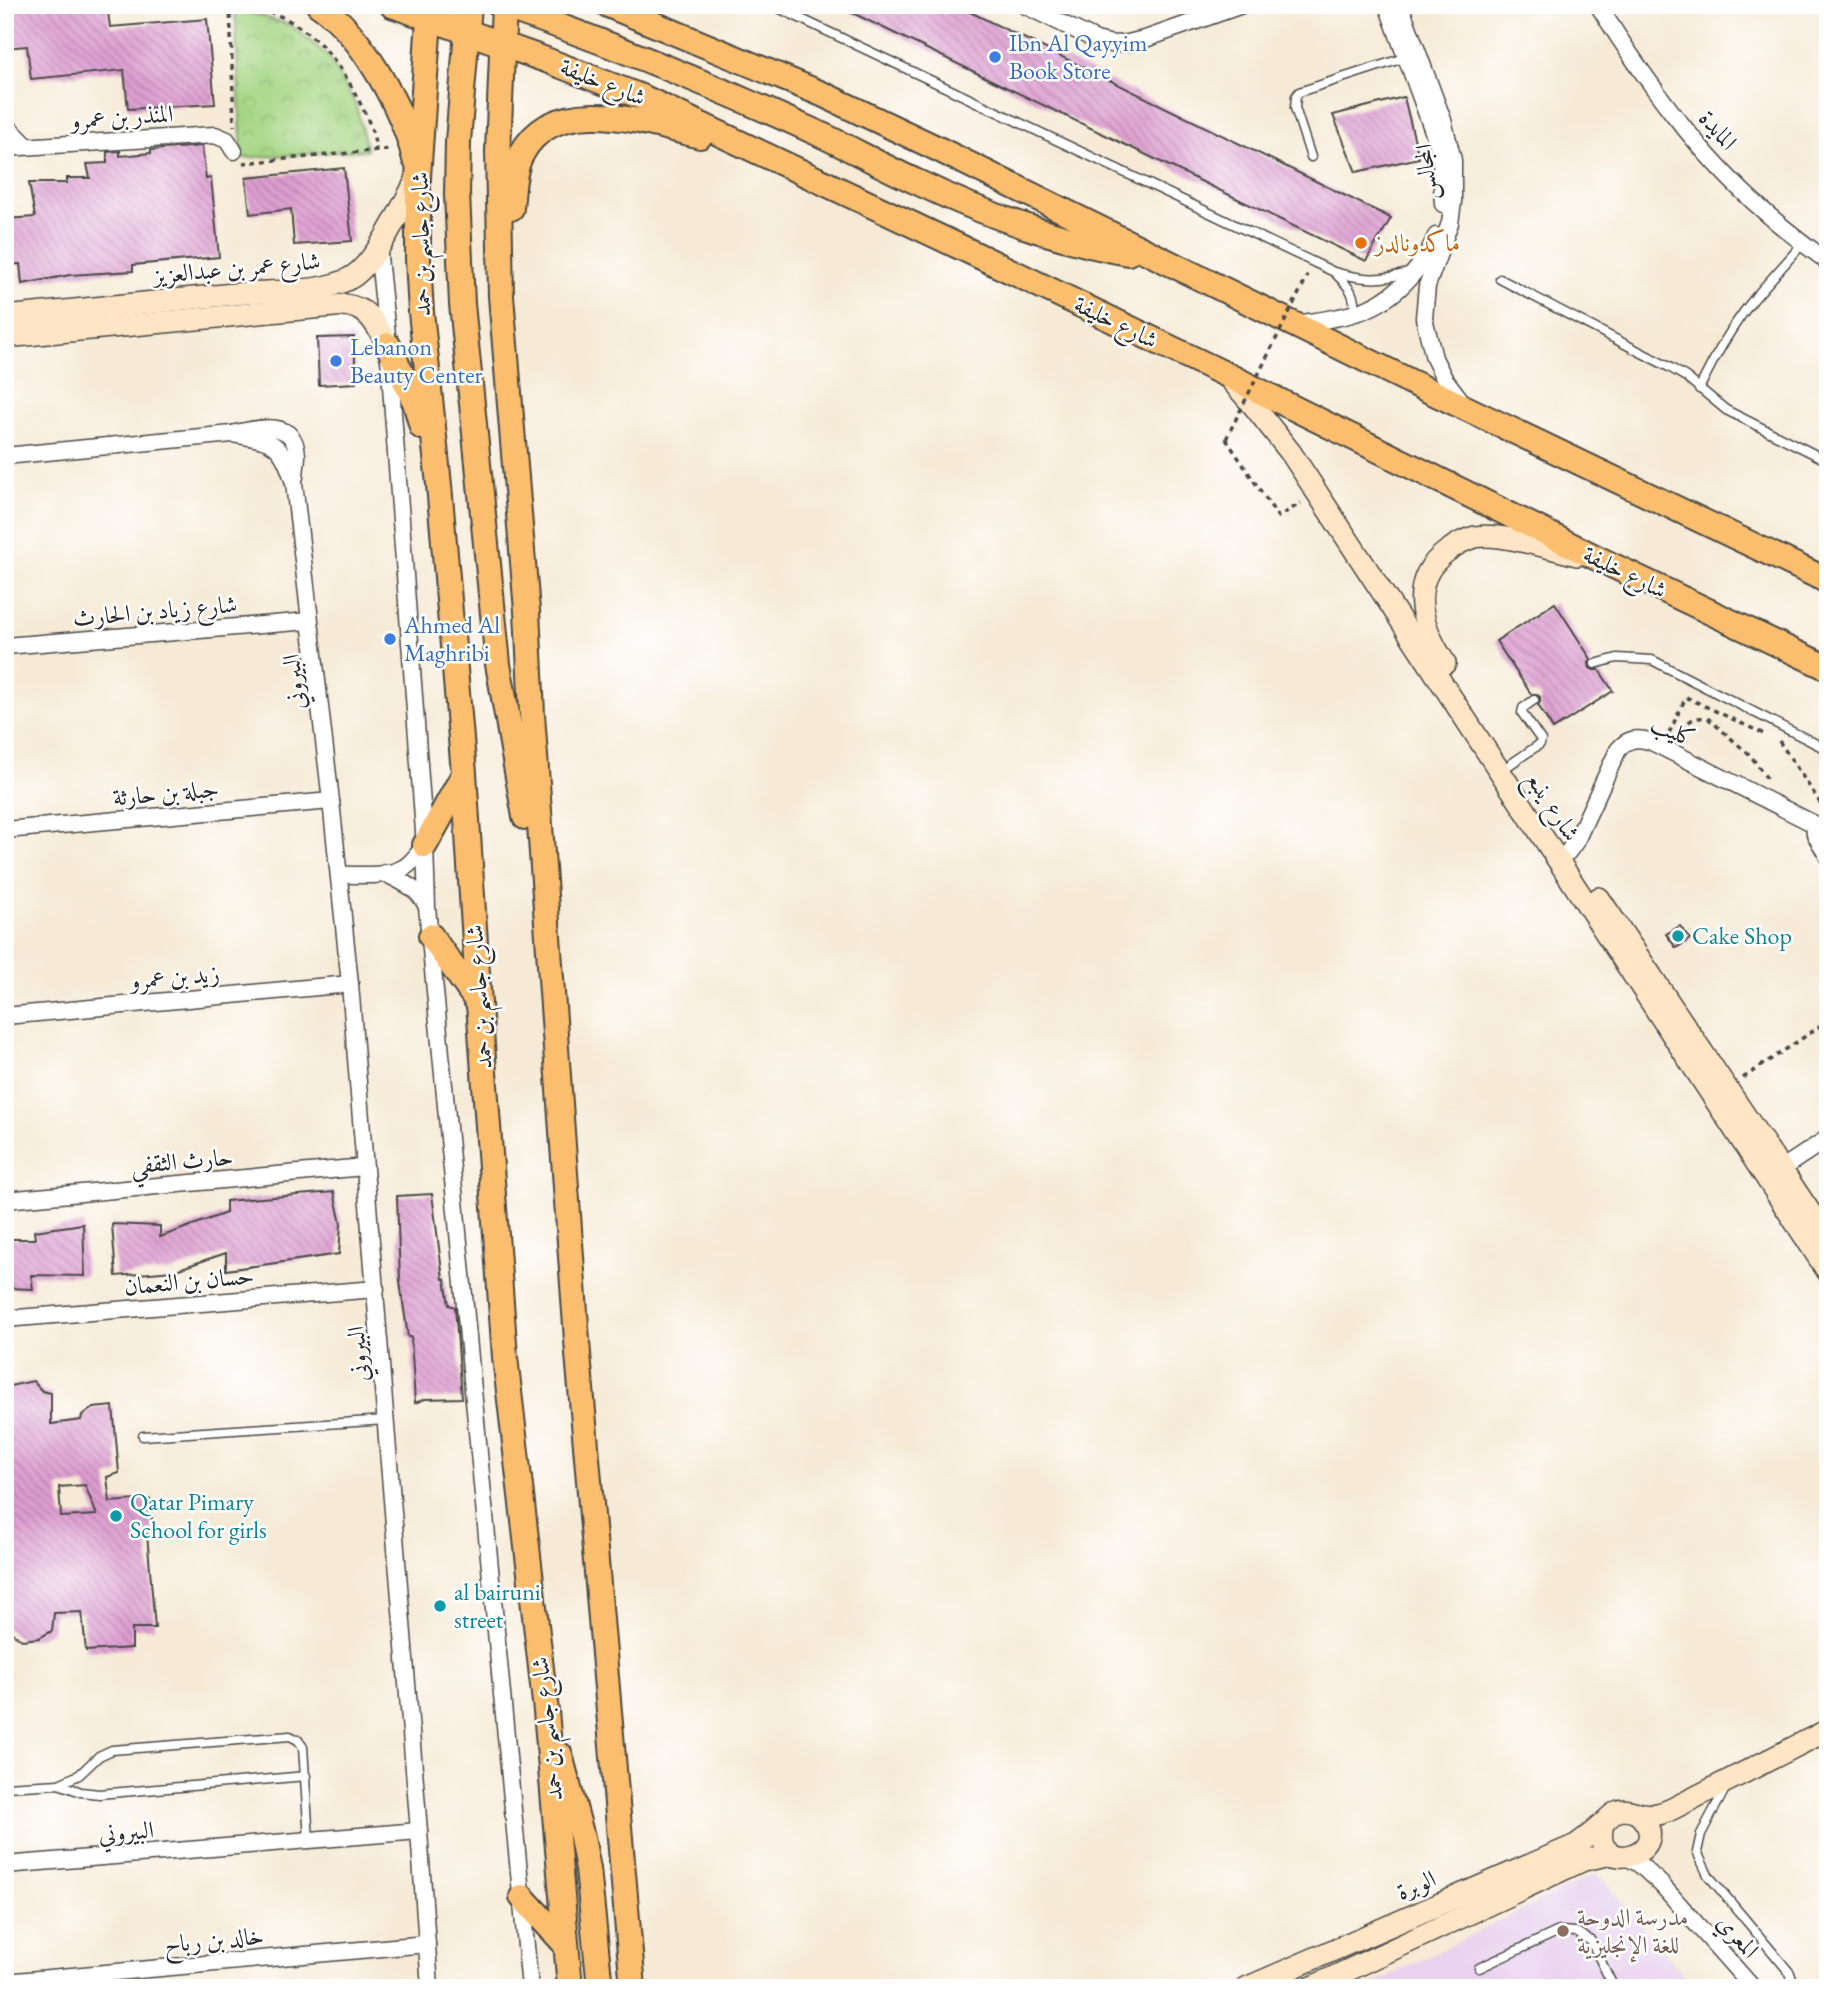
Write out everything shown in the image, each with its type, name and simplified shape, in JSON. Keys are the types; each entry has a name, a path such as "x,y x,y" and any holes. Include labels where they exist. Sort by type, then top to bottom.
{"main road":[{"path":"318,5 343,26 370,60 400,117 418,177"},
{"name":"شارع خليفة","path":"392,5 436,9 467,31 644,98 748,146 1227,375 1603,561 1828,668"},
{"path":"469,5 458,142 457,194 467,360 498,664 550,959"},
{"path":"478,5 503,45"},
{"path":"608,5 834,100 934,147 1469,410 1828,581"},
{"path":"643,5 676,34"},
{"path":"633,1988 578,1354 532,715 527,611 501,296 498,151 503,6 653,62 742,99 974,208 1094,247 1160,259"},
{"name":"شارع جاسم بن حمد","path":"436,9 418,177 421,312 464,773 505,1357 546,1711 570,1988"},
{"path":"501,296 514,183 520,155 543,129 571,117 592,116 629,120 748,146"},
{"path":"388,345 415,402 439,485"},
{"path":"425,845 464,773"},
{"path":"431,936 479,1004"},
{"path":"546,1711 582,1837 588,1869 600,1988"},
{"path":"622,1868 632,1877 640,1897 649,1988"},
{"path":"522,1897 566,1945"}],"street":[{"path":"1024,5 1096,40 1112,44 1148,38 1242,5"},
{"name":"المايدة","path":"1598,5 1635,64 1695,141 1765,212 1828,262"},
{"name":"المجالس","path":"1294,324 1355,313 1380,303 1416,271 1431,247 1441,219 1443,191 1437,142 1389,7"},
{"name":"المجالس","path":"1389,7 1443,120 1453,160 1450,223 1427,286 1424,318 1434,358 1444,379 1469,410"},
{"path":"5,124 27,146"},
{"name":"المنذر بن عمرو","path":"5,148 215,135 227,141 234,151"},
{"name":"شارع عمر بن عبدالعزيز","path":"5,317 331,286 356,275 378,247 418,177"},
{"name":"شارع جاسم بن حمد","path":"378,247 388,345 425,845 427,907 530,1988"},
{"name":"شارع عمر بن عبدالعزيز","path":"5,337 345,305 359,307 367,313 388,345"},
{"name":"شارع ينبع","path":"1227,375 1273,429 1462,703 1773,1174 1828,1239"},
{"name":"البيروني","path":"5,456 232,434 262,439 278,448 288,464 294,483 350,984 430,1988"},
{"name":"شارع ينبع","path":"1462,703 1424,623 1421,602 1424,581 1435,560 1453,547 1475,537 1504,538 1603,561"},
{"name":"شارع زياد بن الحارث","path":"5,646 309,621"},
{"name":"كليب","path":"1563,856 1576,841 1618,750 1633,738 1643,738 1663,747 1821,827"},
{"name":"جبلة بن حارثة","path":"5,830 331,801"},
{"path":"1821,827 1815,834 1828,857"},
{"path":"339,875 385,873 402,869 425,845"},
{"path":"385,873 421,894 427,907"},
{"name":"شارع ينبع","path":"1622,945 1727,1089 1828,1272"},
{"name":"زيد بن عمرو","path":"5,1016 350,984"},
{"path":"1773,1174 1828,1138"},
{"name":"حارث الثقفي","path":"5,1200 364,1167"},
{"name":"حسان بن النعمان","path":"5,1319 376,1289"},
{"path":"1672,1809 1633,1848 1606,1848 1601,1832 1607,1817 1614,1812 1622,1810 1649,1815 1661,1814 1828,1730"},
{"path":"1633,1848 1644,1818 1637,1813"},
{"name":"الوبرة","path":"1246,1988 1576,1844 1603,1824"},
{"name":"البيروني","path":"5,1865 419,1831"},
{"name":"المعري","path":"1633,1848 1645,1869 1753,1988"},
{"name":"الوبرة","path":"1310,1988 1589,1858 1633,1848"},
{"name":"خالد بن رباح","path":"5,1982 427,1944"}],"lane":[{"path":"772,5 1334,272 1369,279 1416,271"},
{"path":"1311,157 1295,108 1294,102 1299,92 1407,57"},
{"path":"1699,389 1734,326 1752,301 1803,243"},
{"path":"1334,272 1352,291 1355,313"},
{"path":"1500,279 1669,367 1726,410 1828,461"},
{"path":"1595,664 1617,659 1652,660 1828,750"},
{"path":"1505,768 1541,742 1522,713 1523,708 1535,701"},
{"path":"143,1436 386,1420"},
{"path":"5,1787 60,1784 79,1776 99,1756 112,1750 290,1736 298,1740 303,1747 309,1840"},
{"path":"60,1784 82,1792 99,1794 306,1776"},
{"path":"1730,1780 1701,1834 1697,1852 1707,1875 1790,1973 1795,1988"},
{"path":"1479,1968 1559,1931 1576,1932 1591,1941 1614,1988"}],"path":[{"path":"230,5 234,151 239,163 411,147"},
{"path":"250,5 285,18 313,37 332,55 365,113 376,150"},
{"path":"1308,275 1226,439 1278,517 1318,493"},
{"path":"1663,747 1686,697 1792,748"},
{"path":"1763,717 1821,807 1828,810"},
{"path":"1692,748 1686,743 1684,736 1688,722 1695,718 1709,719 1751,755 1768,781 1756,776"},
{"path":"1727,1089 1828,1021"}],"shaded area":[{"name":"مدرسة الدوحة للغة الإنجليزية","path":"1597,1873 1695,1988 1364,1988"}],"green space":[{"path":"235,8 291,25 328,56 356,105 367,150 242,158"}],"building":[{"path":"5,5 107,5 110,27 207,19 215,104 128,109 124,70 31,79 27,46 5,48"},
{"path":"836,5 956,5 1391,218 1366,261"},
{"path":"1404,97 1419,158 1356,172 1333,115"},
{"path":"202,146 206,179 211,178 219,257 133,265 133,271 70,275 22,284 20,264 5,265 5,219 35,217 29,183 67,183 67,178 90,178 87,164 107,163 107,152 120,151 120,156 151,153 151,150"},
{"path":"344,168 352,241 294,245 291,209 250,214 246,178"},
{"name":"Lebanon Beauty Center","path":"354,337 356,383 319,385 317,338"},
{"path":"1555,603 1591,659 1590,668 1599,670 1613,691 1553,729 1538,705 1540,697 1531,694 1496,641"},
{"name":"Cake Shop","path":"1680,926 1690,939 1676,948 1666,934"},
{"path":"334,1192 341,1224 339,1254 226,1270 226,1253 173,1271 116,1276 112,1224 160,1226 160,1237 226,1213 226,1201"},
{"path":"432,1194 443,1279 449,1305 455,1307 462,1398 425,1399 415,1403 411,1337 408,1337 400,1282 397,1196"},
{"path":"83,1224 85,1276 31,1275 33,1289 5,1288 5,1239 35,1239 34,1231"},
{"name":"Qatar Pimary School for girls","path":"33,1381 42,1391 51,1393 51,1424 81,1420 82,1415 93,1408 113,1406 119,1473 107,1477 110,1502 150,1499 153,1533 147,1534 155,1628 132,1628 132,1648 86,1651 82,1612 54,1613 52,1631 39,1638 22,1640 5,1625 5,1387","holes":["85,1485 97,1515 61,1517 59,1487"]}],"place":[{"name":"Ibn Al Qayyim Book Store","path":"995,57"},
{"name":"ماكدونالدز","path":"1361,243"},
{"name":"Lebanon Beauty Center","path":"336,361"},
{"name":"Ahmed Al Maghribi","path":"390,639"},
{"name":"Cake Shop","path":"1678,936"},
{"name":"Qatar Pimary School for girls","path":"116,1516"},
{"name":"al bairuni street","path":"440,1606"},
{"name":"مدرسة الدوحة للغة الإنجليزية","path":"1563,1931"}]}
